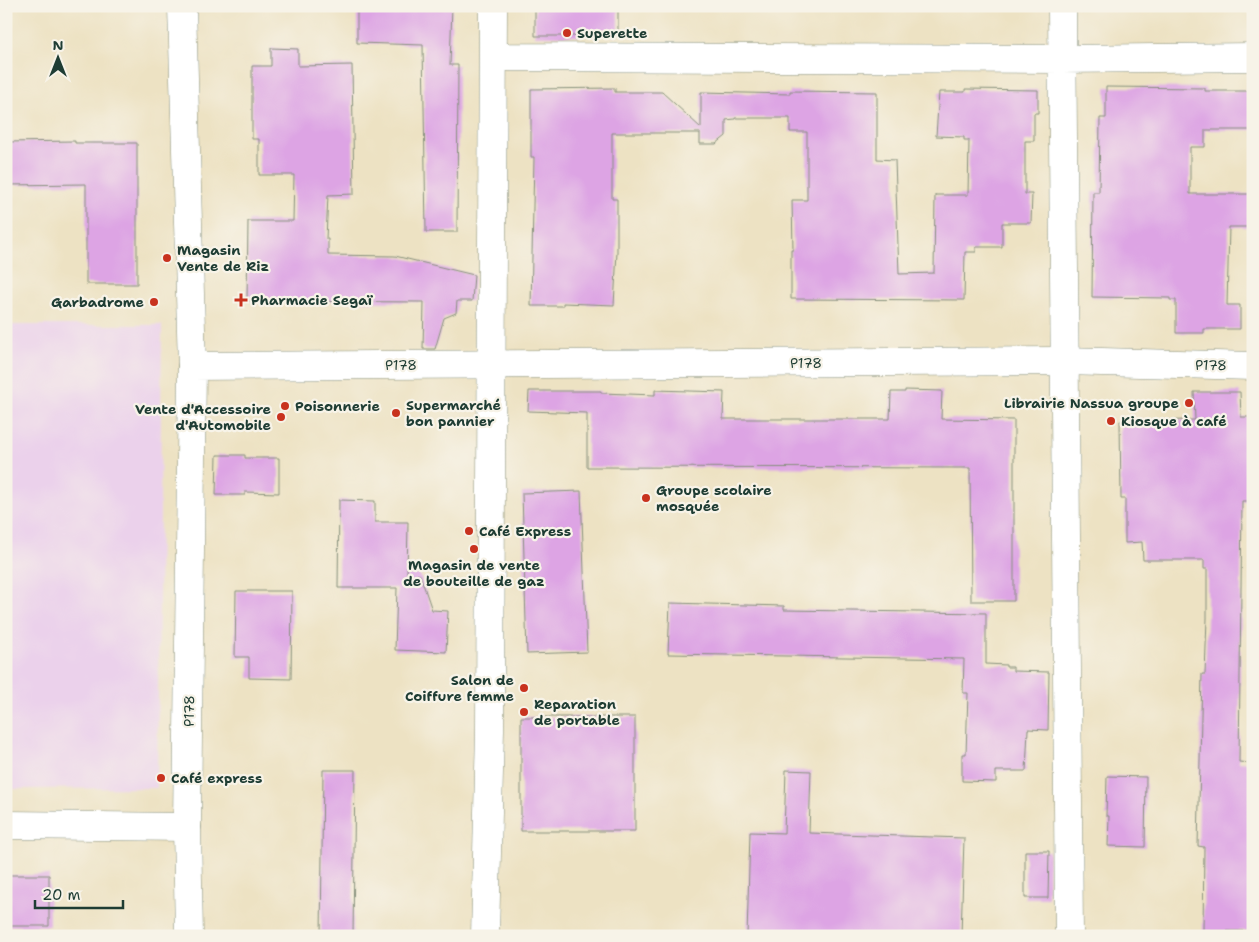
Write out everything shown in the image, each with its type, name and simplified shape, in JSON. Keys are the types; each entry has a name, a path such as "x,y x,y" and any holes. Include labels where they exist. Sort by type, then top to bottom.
{"street":[{"path":"182,6 192,366"},
{"path":"485,936 490,730 493,6"},
{"path":"1062,6 1069,936"},
{"path":"494,57 1062,59 1253,57"},
{"name":"P178","path":"189,936 187,827 192,366 1064,361 1253,366"},
{"path":"6,825 187,827"}],"shaded area":[{"path":"6,325 162,325 157,788 6,789"}],"building":[{"path":"357,6 452,6 450,65 458,65 457,232 426,232 423,45 357,43"},
{"path":"535,6 618,6 618,36 535,36"},
{"path":"271,48 298,49 298,66 352,65 354,194 328,195 326,239 328,239 328,255 395,256 474,275 472,301 457,301 456,313 444,318 435,349 423,349 424,302 247,301 248,221 293,221 294,175 259,175 259,139 252,139 252,66 271,66"},
{"path":"1106,87 1205,88 1205,91 1253,91 1253,130 1205,130 1205,147 1190,147 1190,194 1253,194 1253,227 1229,227 1227,305 1240,305 1240,329 1204,329 1204,333 1176,333 1176,300 1170,300 1170,298 1092,297 1093,192 1099,192 1100,118 1106,118"},
{"path":"615,88 615,92 662,92 701,128 701,92 790,94 790,91 877,92 877,159 895,160 899,274 934,273 935,195 968,195 969,140 964,140 964,137 936,136 939,92 965,92 965,89 1038,90 1038,113 1034,113 1034,141 1025,141 1025,194 1032,194 1031,223 1002,223 1002,247 976,247 976,252 965,252 964,300 791,299 791,250 793,250 792,200 807,200 807,132 790,132 790,118 735,118 726,120 726,136 716,144 700,144 700,133 612,133 612,199 617,199 614,305 563,303 563,306 531,306 534,157 531,157 531,89"},
{"path":"75,141 75,143 137,143 137,284 86,284 86,184 6,185 6,142"},
{"path":"655,390 724,392 723,419 890,419 891,392 905,392 905,390 942,391 941,419 1014,420 1014,601 971,601 970,468 587,467 587,413 528,411 529,391 601,391 601,393 655,395"},
{"path":"1194,392 1240,392 1241,417 1253,417 1253,501 1242,501 1239,762 1253,763 1253,931 1203,931 1204,847 1198,846 1202,674 1205,674 1207,618 1207,569 1204,569 1204,560 1143,560 1142,542 1125,543 1125,499 1121,499 1120,421 1195,420"},
{"path":"217,455 245,455 245,458 279,458 279,493 245,492 245,495 216,495"},
{"path":"581,491 587,652 527,654 522,493"},
{"path":"339,500 375,501 375,522 408,522 407,574 420,575 432,610 448,611 446,652 395,650 397,588 338,588"},
{"path":"236,591 292,591 291,679 249,678 249,657 235,657"},
{"path":"670,603 784,606 784,610 986,613 986,664 1006,665 1006,667 1013,667 1013,671 1049,672 1048,730 1028,729 1026,771 996,771 996,782 962,781 962,754 966,754 968,693 963,693 964,659 668,654"},
{"path":"521,717 635,717 635,831 521,831"},
{"path":"323,770 355,770 353,936 321,936"},
{"path":"786,770 811,771 809,833 964,838 961,936 747,936 750,832 784,833"},
{"path":"1107,776 1146,777 1145,847 1108,846 1109,816 1106,816"},
{"path":"1025,851 1049,851 1048,898 1025,898"},
{"path":"6,875 49,875 49,926 6,926"}],"place":[{"name":"Superette","path":"567,33"},
{"name":"Magasin Vente de Riz","path":"167,258"},
{"name":"Pharmacie Segaï","path":"241,300"},
{"name":"Garbadrome","path":"154,302"},
{"name":"Librairie Nassua groupe","path":"1189,403"},
{"name":"Poisonnerie","path":"285,406"},
{"name":"Supermarché bon pannier","path":"396,413"},
{"name":"Vente d'Accessoire d'Automobile","path":"281,417"},
{"name":"Kiosque à café","path":"1111,421"},
{"name":"Groupe scolaire mosquée","path":"646,498"},
{"name":"Café Express","path":"469,531"},
{"name":"Magasin de vente de bouteille de gaz","path":"474,549"},
{"name":"Salon de Coiffure femme","path":"524,688"},
{"name":"Reparation de portable","path":"524,712"},
{"name":"Café express","path":"161,778"}]}
